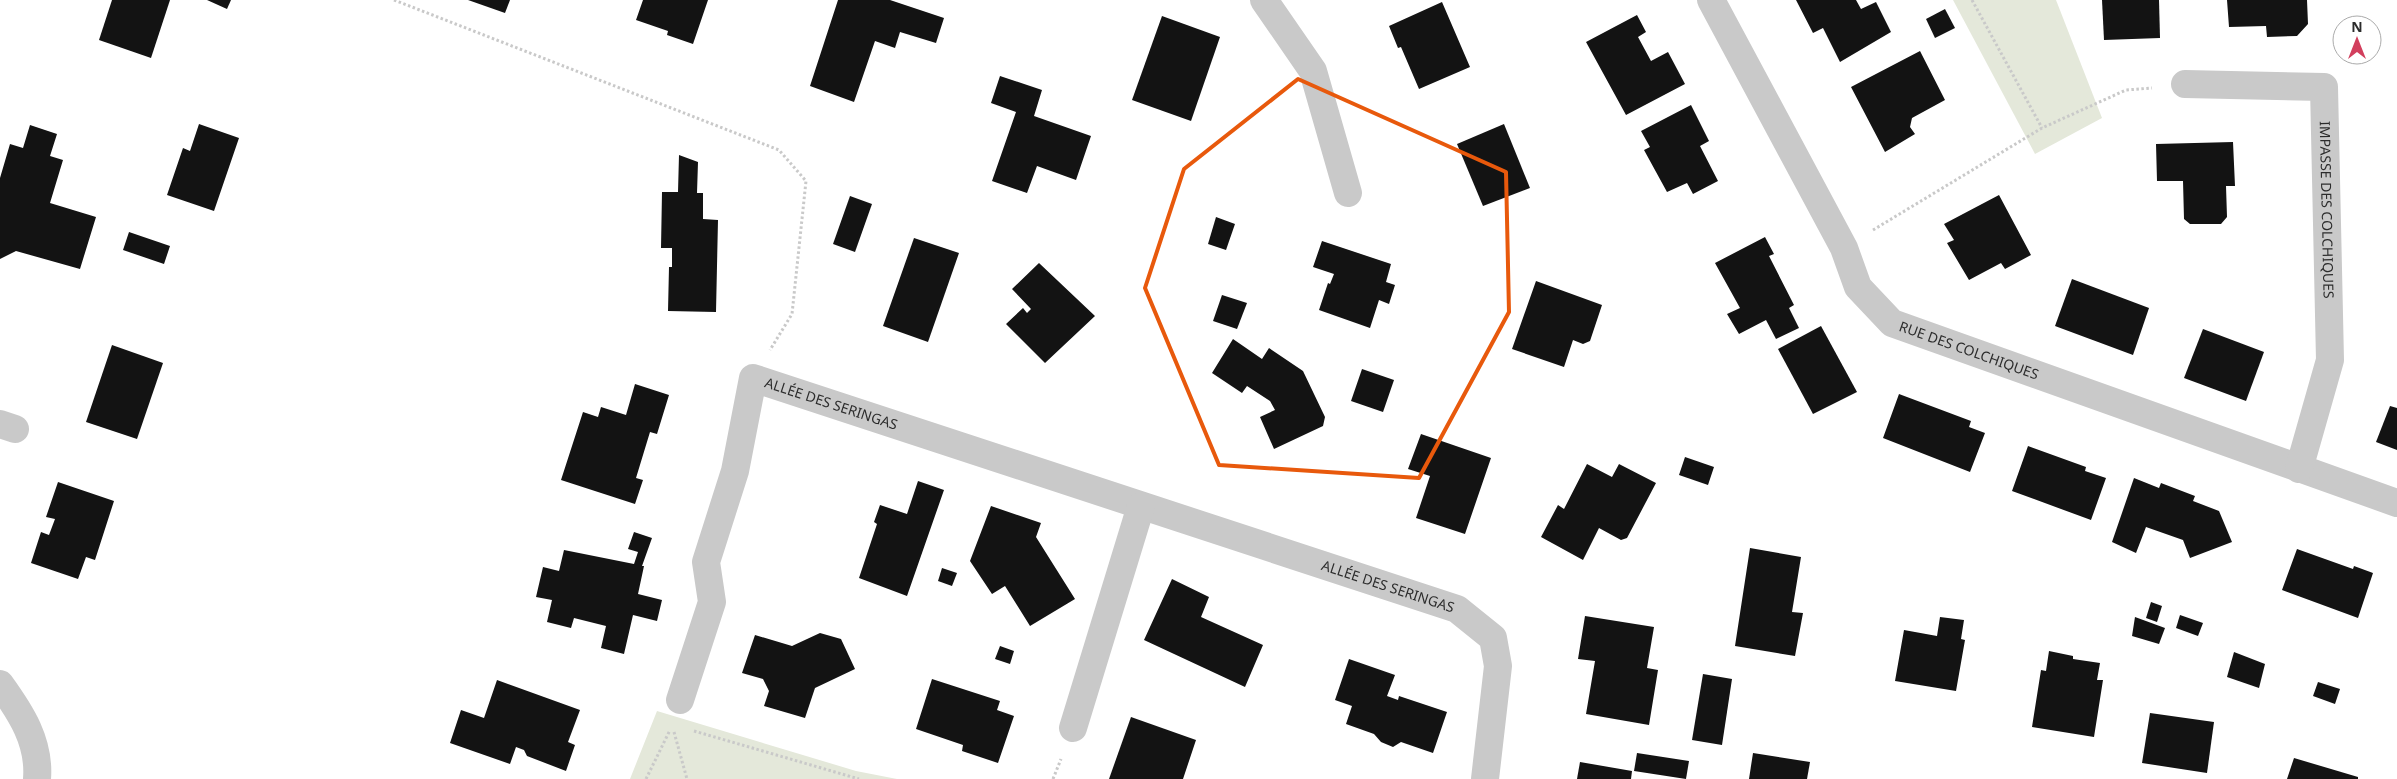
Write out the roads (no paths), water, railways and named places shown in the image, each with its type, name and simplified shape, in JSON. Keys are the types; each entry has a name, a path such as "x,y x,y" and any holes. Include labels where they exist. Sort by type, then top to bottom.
{"street":[{"path":"1264,0 1313,71 1348,193"},
{"name":"RUE DES COLCHIQUES","path":"1711,0 1844,248 1858,287 1892,323 2397,503"},
{"name":"IMPASSE DES COLCHIQUES","path":"2185,84 2324,87 2330,360 2299,469"},
{"name":"ALLÉE DES SERINGAS","path":"680,700 712,602 706,562 735,470 753,378 1456,608 1494,638 1498,666 1485,779"},
{"path":"1074,728 1141,506"},
{"path":"0,684 20,712 34,742 38,779"}]}
